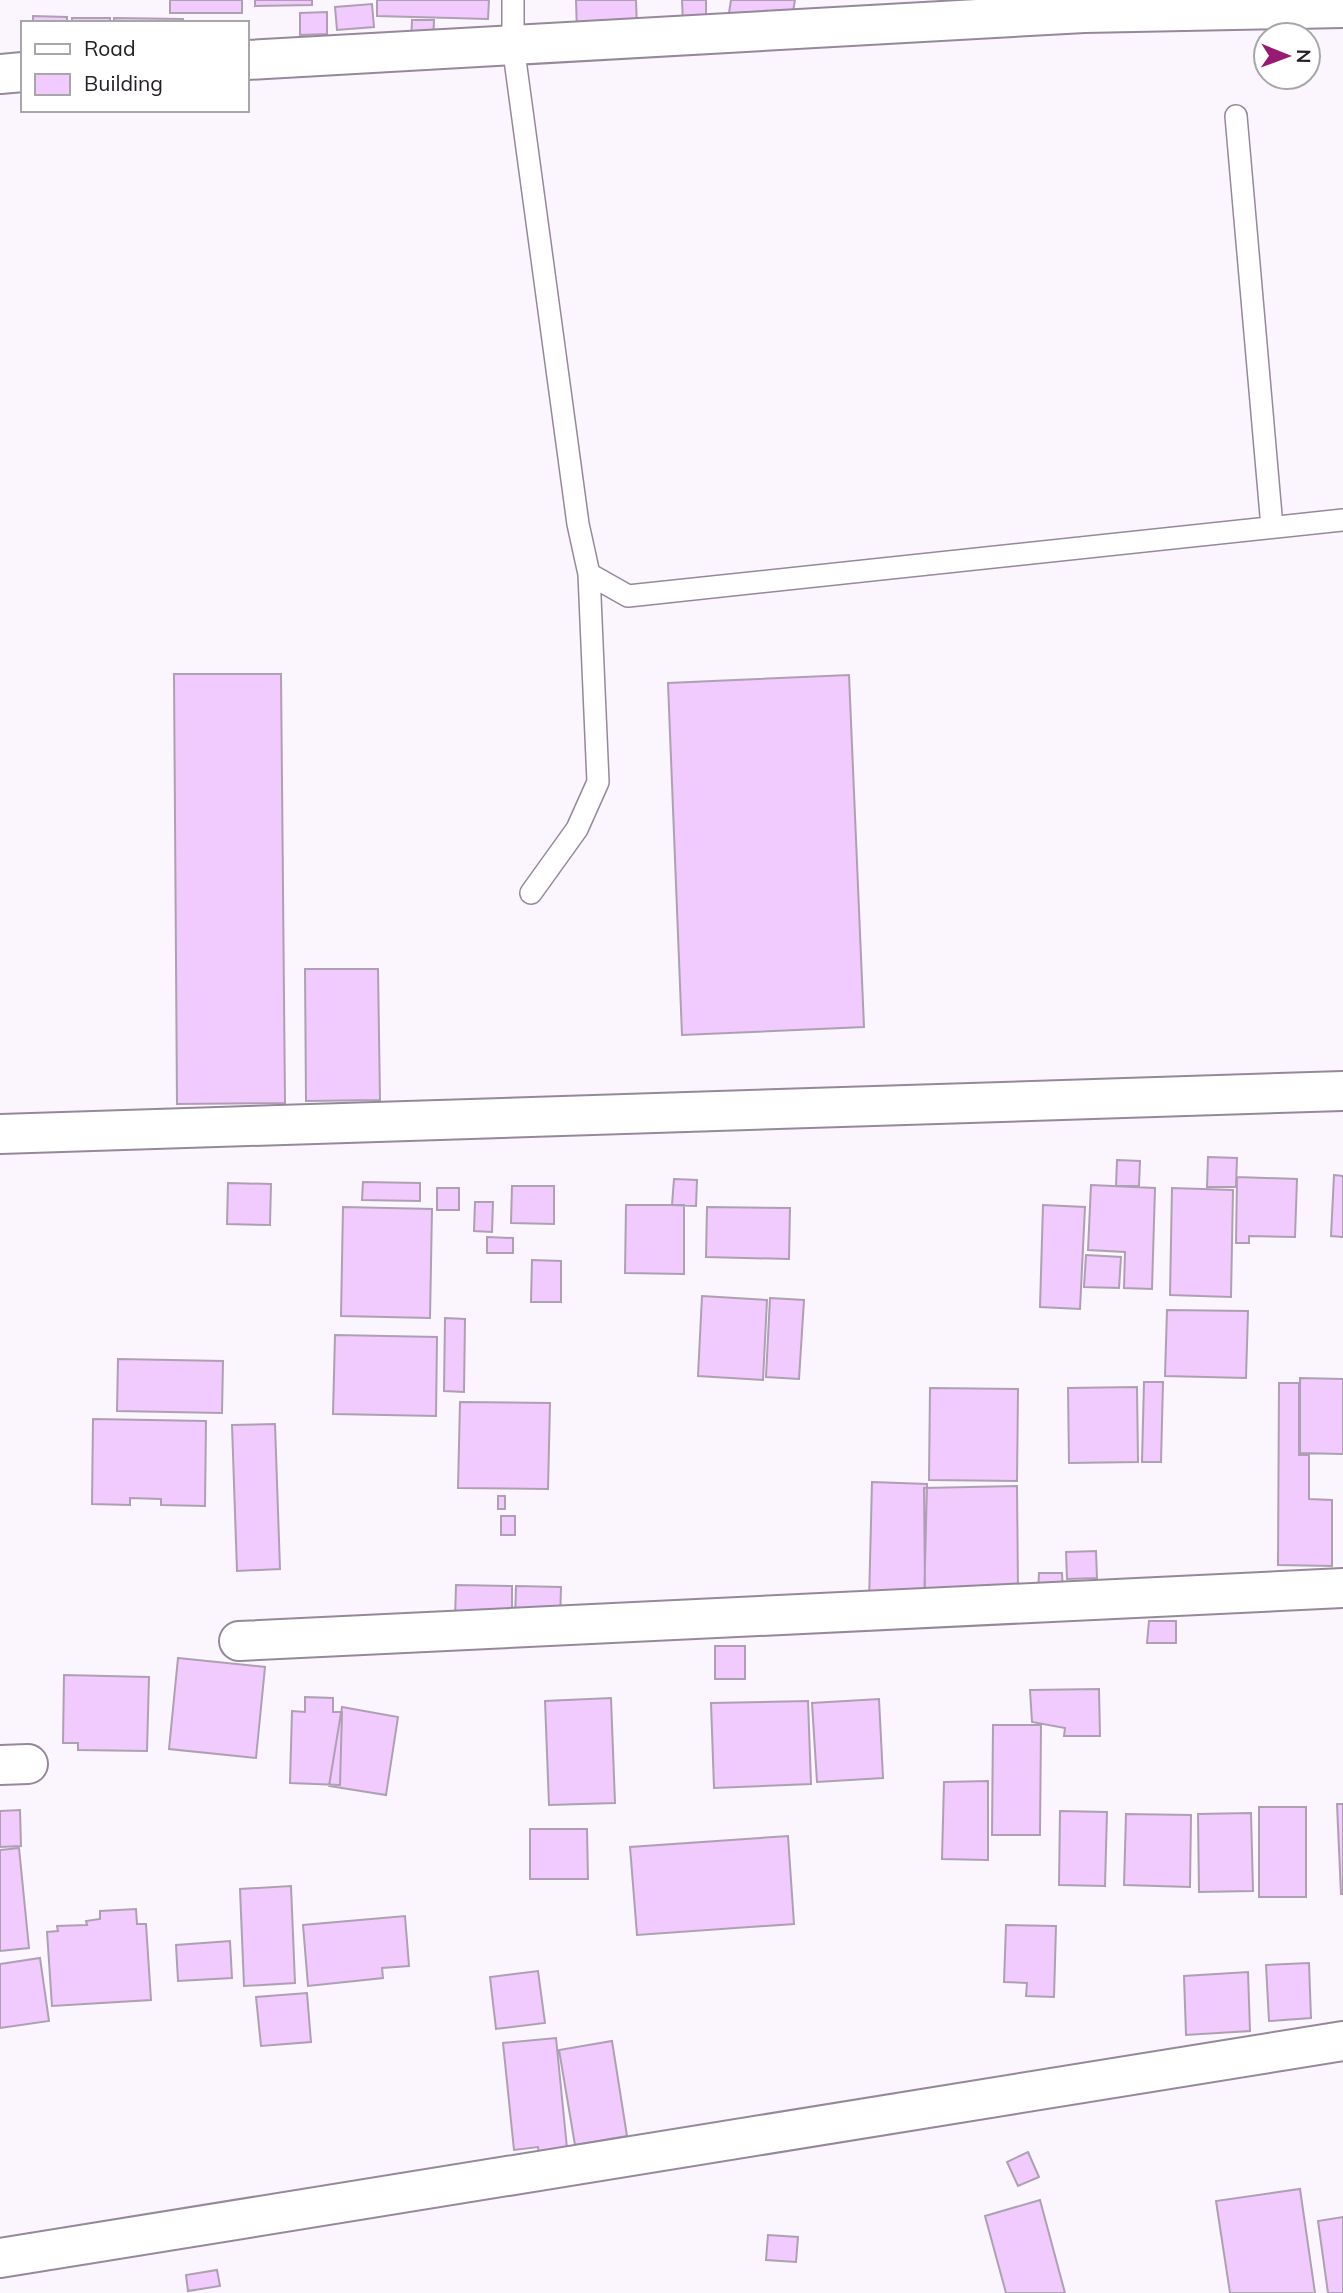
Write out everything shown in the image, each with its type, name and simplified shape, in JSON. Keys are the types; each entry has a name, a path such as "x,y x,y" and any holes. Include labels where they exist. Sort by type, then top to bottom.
{"street":[{"path":"248,60 1084,7 1343,8"},
{"path":"0,74 21,72"},
{"path":"0,1133 1343,1091"},
{"path":"239,1641 1343,1588"},
{"path":"0,2258 1343,2041"}],"lane":[{"path":"513,0 513,45 578,524 589,574 598,782 577,829 531,893"},
{"path":"1236,116 1272,527"},
{"path":"589,574 628,596 1343,520"}],"building":[{"path":"170,0 242,0 242,13 170,13"},
{"path":"255,0 312,0 312,5 255,6"},
{"path":"377,0 489,0 488,19 377,16"},
{"path":"576,0 636,0 637,29 577,32"},
{"path":"682,0 706,0 706,22 683,23"},
{"path":"731,0 795,0 791,23 729,13"},
{"path":"372,4 374,27 337,30 335,7"},
{"path":"327,12 327,34 300,35 300,13"},
{"path":"33,16 67,17 67,21 33,21"},
{"path":"72,18 110,18 110,21 72,21"},
{"path":"114,18 183,19 183,21 114,21"},
{"path":"412,20 434,20 433,45 411,44"},
{"path":"174,674 281,674 285,1103 177,1104"},
{"path":"849,675 864,1027 682,1035 668,683"},
{"path":"305,969 378,969 380,1100 306,1101"},
{"path":"1208,1157 1237,1158 1236,1187 1207,1187"},
{"path":"1117,1160 1140,1161 1139,1186 1116,1186"},
{"path":"1334,1175 1343,1176 1343,1237 1331,1236"},
{"path":"1237,1177 1297,1179 1295,1237 1249,1236 1249,1243 1236,1243"},
{"path":"674,1179 697,1180 696,1206 672,1205"},
{"path":"363,1182 420,1183 420,1201 362,1200"},
{"path":"228,1183 271,1184 270,1225 227,1224"},
{"path":"1091,1185 1155,1188 1152,1289 1124,1288 1125,1252 1088,1250"},
{"path":"512,1186 554,1186 554,1224 511,1223"},
{"path":"437,1188 459,1188 459,1210 437,1210"},
{"path":"1172,1188 1233,1190 1231,1297 1170,1295"},
{"path":"475,1202 493,1202 492,1232 474,1231"},
{"path":"626,1205 684,1205 684,1274 625,1273"},
{"path":"1043,1205 1085,1207 1080,1309 1040,1307"},
{"path":"343,1207 432,1209 430,1318 341,1316"},
{"path":"707,1207 790,1208 789,1259 706,1257"},
{"path":"487,1237 513,1238 513,1253 487,1253"},
{"path":"1086,1255 1121,1257 1119,1288 1084,1287"},
{"path":"532,1260 561,1261 561,1302 531,1302"},
{"path":"702,1296 767,1300 763,1380 698,1376"},
{"path":"770,1298 804,1300 799,1379 766,1377"},
{"path":"1167,1310 1248,1311 1246,1378 1165,1376"},
{"path":"445,1318 465,1319 464,1392 444,1391"},
{"path":"335,1335 437,1337 436,1416 333,1414"},
{"path":"118,1359 223,1361 222,1413 117,1411"},
{"path":"1300,1378 1343,1379 1343,1454 1300,1453"},
{"path":"1144,1382 1163,1382 1161,1462 1142,1462"},
{"path":"1279,1383 1299,1383 1299,1455 1309,1455 1309,1499 1332,1500 1332,1566 1278,1565"},
{"path":"1137,1387 1138,1462 1069,1463 1068,1388"},
{"path":"930,1388 1018,1389 1017,1481 929,1480"},
{"path":"460,1402 550,1403 548,1489 458,1488"},
{"path":"93,1419 206,1421 205,1506 161,1505 161,1499 130,1498 130,1505 92,1504"},
{"path":"275,1424 280,1569 237,1571 232,1425"},
{"path":"872,1482 927,1484 924,1604 869,1602"},
{"path":"1017,1486 1018,1591 925,1591 924,1488"},
{"path":"498,1496 505,1496 505,1509 498,1509"},
{"path":"501,1516 515,1516 515,1535 501,1535"},
{"path":"1096,1551 1097,1578 1067,1579 1066,1552"},
{"path":"1039,1573 1062,1573 1063,1592 1038,1593"},
{"path":"456,1585 512,1586 512,1620 455,1619"},
{"path":"516,1586 561,1587 560,1622 515,1621"},
{"path":"1149,1621 1176,1621 1176,1643 1147,1643"},
{"path":"715,1646 745,1646 745,1679 715,1679"},
{"path":"178,1658 265,1667 256,1758 169,1749"},
{"path":"64,1675 149,1677 147,1751 78,1750 78,1743 63,1743"},
{"path":"1099,1689 1100,1736 1064,1736 1065,1728 1032,1722 1030,1690"},
{"path":"305,1697 333,1698 333,1712 342,1712 340,1785 290,1783 292,1711 305,1712"},
{"path":"611,1698 615,1803 549,1805 545,1701"},
{"path":"879,1699 883,1778 817,1782 812,1703"},
{"path":"808,1701 811,1784 714,1788 711,1703"},
{"path":"342,1707 398,1717 386,1795 329,1786"},
{"path":"993,1725 1041,1725 1040,1835 992,1835"},
{"path":"988,1781 988,1860 942,1859 944,1782"},
{"path":"1337,1804 1343,1804 1343,1894 1341,1894"},
{"path":"1259,1807 1306,1807 1306,1897 1259,1897"},
{"path":"20,1810 21,1846 0,1847 0,1811"},
{"path":"1060,1811 1107,1812 1105,1886 1059,1885"},
{"path":"1251,1813 1253,1891 1199,1892 1198,1814"},
{"path":"1126,1814 1191,1815 1190,1887 1124,1885"},
{"path":"530,1829 587,1829 588,1879 530,1879"},
{"path":"788,1836 794,1924 637,1935 630,1847"},
{"path":"19,1848 29,1948 0,1951 0,1850"},
{"path":"291,1886 295,1983 244,1986 240,1889"},
{"path":"136,1909 137,1924 146,1924 151,2000 52,2006 47,1932 58,1931 57,1926 87,1925 86,1921 100,1919 100,1911"},
{"path":"405,1916 409,1966 382,1968 383,1978 308,1986 303,1925"},
{"path":"1006,1925 1056,1926 1054,1997 1026,1996 1027,1983 1004,1982"},
{"path":"230,1941 232,1978 178,1981 176,1945"},
{"path":"40,1958 49,2021 0,2028 0,1964"},
{"path":"1309,1963 1311,2018 1269,2021 1266,1965"},
{"path":"538,1971 545,2023 496,2029 490,1977"},
{"path":"1248,1972 1250,2031 1186,2035 1184,1976"},
{"path":"307,1993 311,2042 261,2046 256,1997"},
{"path":"556,2038 568,2158 540,2161 538,2147 514,2150 503,2043"},
{"path":"612,2041 627,2136 575,2145 559,2050"},
{"path":"1028,2152 1039,2177 1018,2186 1007,2162"},
{"path":"1300,2189 1315,2293 1230,2293 1216,2201"},
{"path":"1040,2200 1065,2293 1006,2293 985,2216"},
{"path":"1343,2217 1343,2293 1328,2293 1318,2221"},
{"path":"768,2235 798,2237 796,2262 766,2260"},
{"path":"217,2270 220,2286 188,2291 186,2275"}]}
